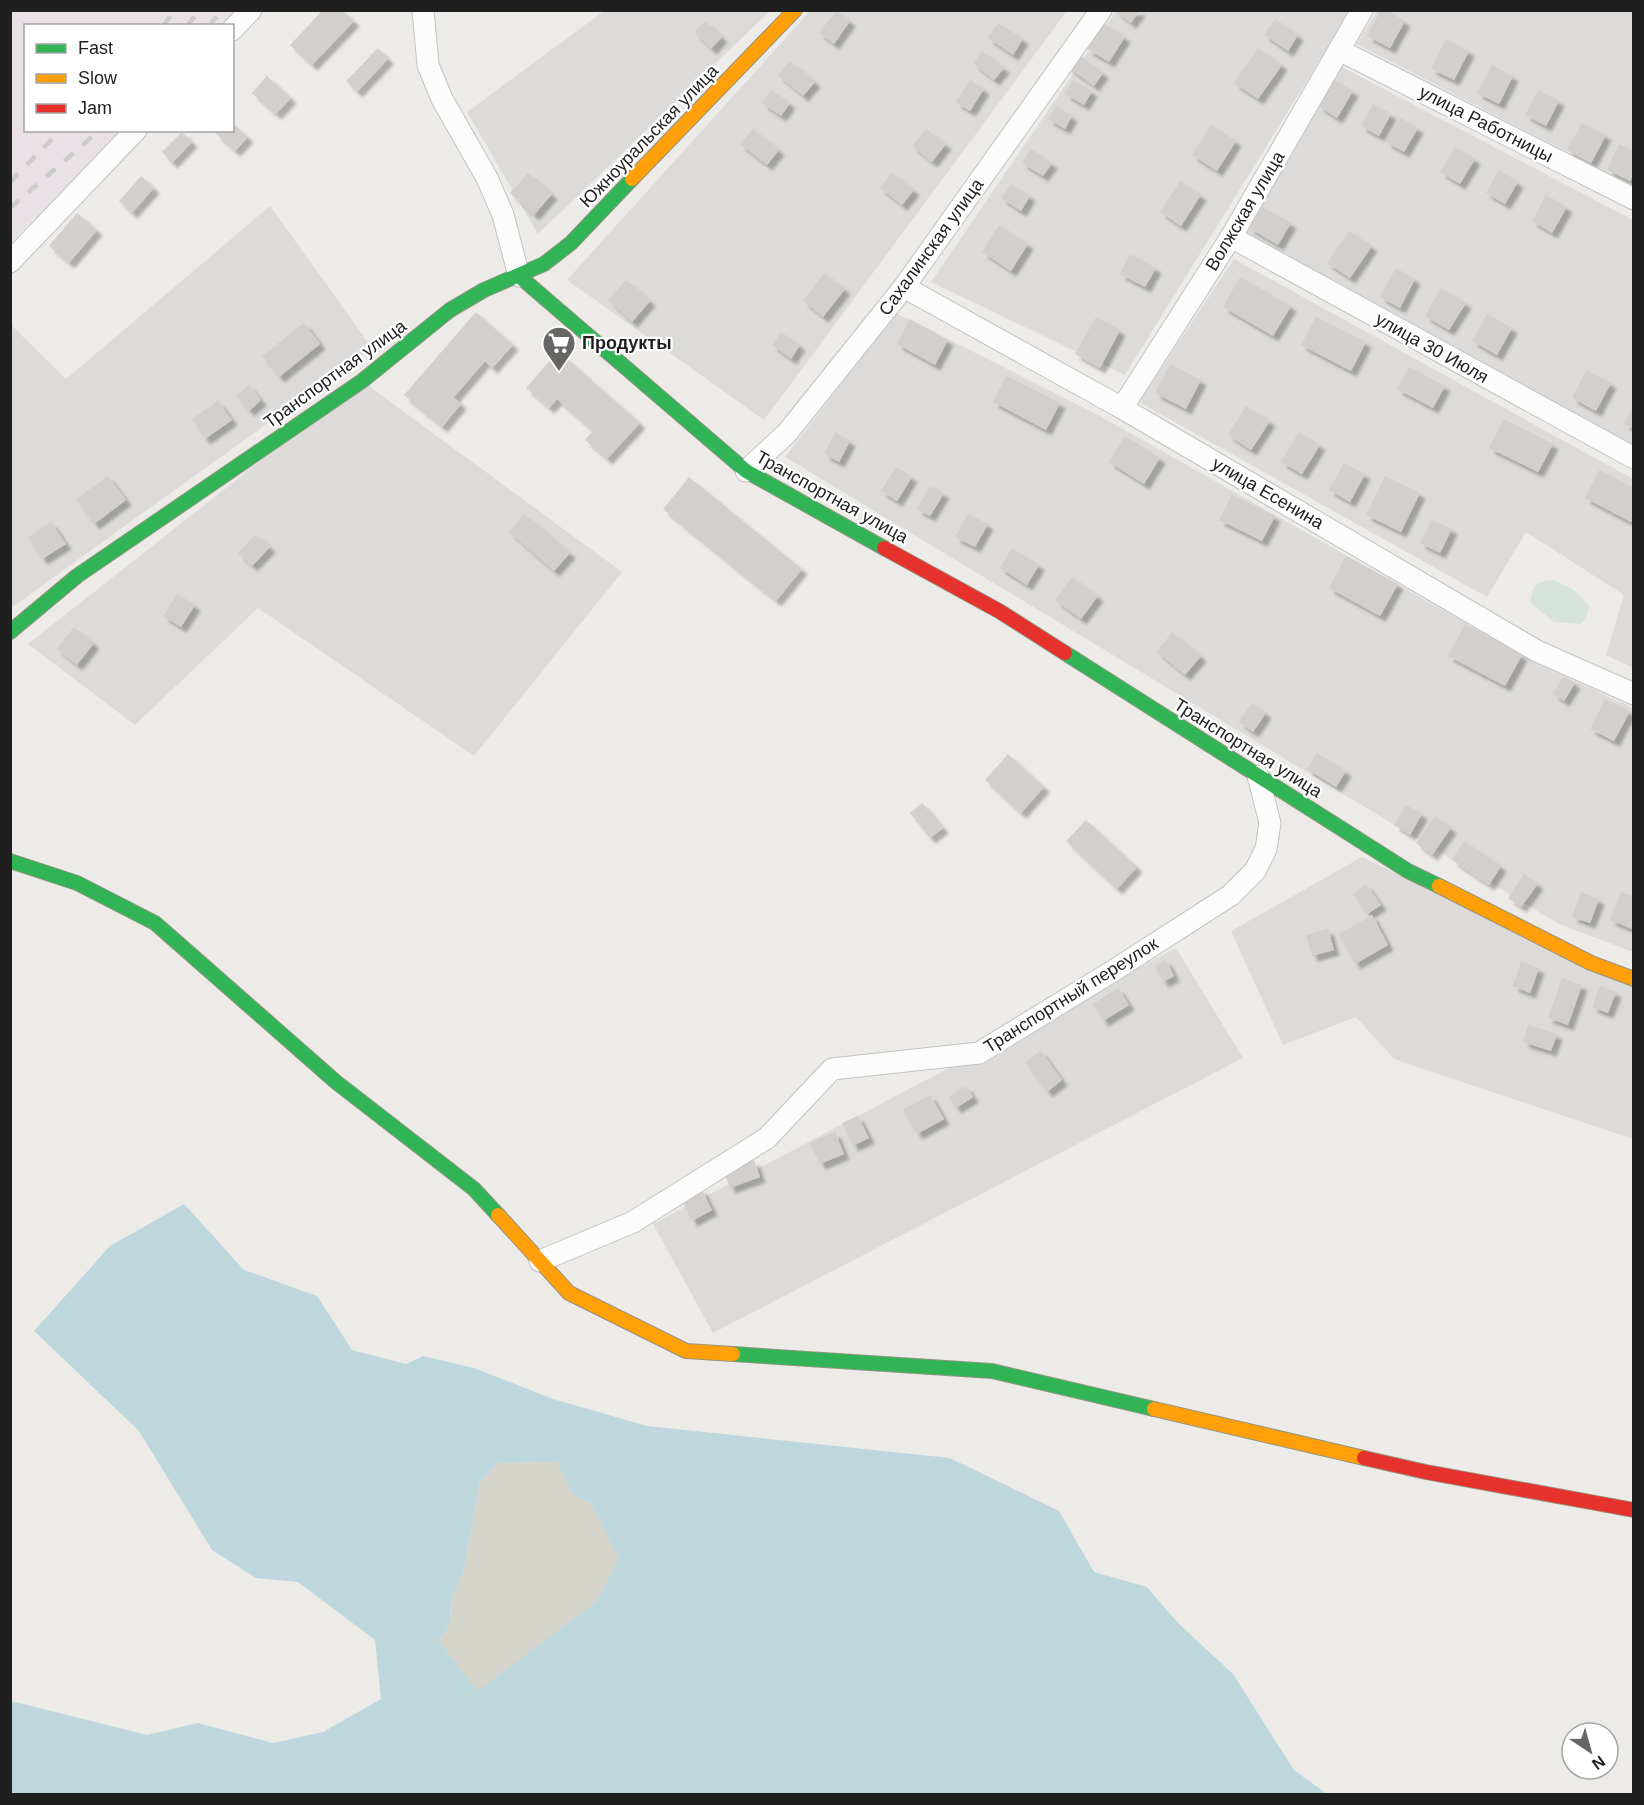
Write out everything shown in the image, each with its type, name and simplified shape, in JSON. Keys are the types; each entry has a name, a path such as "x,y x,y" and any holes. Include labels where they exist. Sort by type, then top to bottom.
{"street":[{"path":"234,28 251,10"},
{"path":"423,10 428,64 442,99 487,178 503,215 519,276"},
{"name":"Южноуральская улица","path":"519,276 544,264 571,243 795,10"},
{"name":"Сахалинская улица","path":"746,471 787,433 904,287 1101,10"},
{"name":"Волжская улица","path":"1122,408 1231,237 1362,10"},
{"name":"улица Работницы","path":"1339,50 1634,199"},
{"path":"10,262 134,132"},
{"name":"улица 30 Июля","path":"1231,237 1634,458"},
{"name":"Транспортная улица","path":"10,632 77,576 362,381 450,310 484,290 519,276 746,471 999,611 1408,871 1591,963 1634,979"},
{"name":"улица Есенина","path":"904,287 1122,408 1537,651 1634,694"},
{"name":"Транспортный переулок","path":"540,1261 633,1222 767,1138 832,1069 979,1053 1231,895 1256,871 1266,849 1270,823 1258,776"},
{"path":"10,861 77,884 155,923 336,1082 474,1189 569,1293 686,1351 992,1371 1426,1472 1634,1510"}],"shaded area":[{"path":"11,11 244,11 229,24 24,24 24,132 120,132 11,242"},
{"path":"604,11 770,11 538,234 467,112"},
{"path":"810,11 1067,11 764,420 567,280"},
{"path":"1116,11 1350,11 1125,375 931,282"},
{"path":"1377,11 1633,11 1633,185 1356,44"},
{"path":"1338,65 1633,220 1633,448 1242,230"},
{"path":"270,206 372,348 11,608 10,324 66,379"},
{"path":"1234,259 1633,479 1633,668 1606,655 1624,595 1526,532 1487,597 1139,402"},
{"path":"896,313 1100,416 1542,666 1633,708 1633,952 1557,923 785,457"},
{"path":"362,381 622,572 474,756 258,608 135,725 28,644"},
{"path":"1554,580 1574,590 1589,606 1586,618 1580,624 1554,622 1530,602 1536,585 1543,581"},
{"path":"1362,857 1633,987 1633,1139 1394,1059 1356,1017 1283,1045 1231,931"},
{"path":"1176,948 1243,1058 713,1333 653,1224"},
{"path":"557,1462 573,1494 592,1504 620,1558 597,1601 478,1692 439,1641 450,1624 451,1599 463,1574 480,1483 497,1463"}],"water":[{"path":"184,1204 244,1270 317,1296 352,1350 406,1364 423,1356 474,1368 553,1399 647,1426 950,1458 1059,1511 1094,1572 1147,1587 1178,1623 1233,1674 1294,1770 1327,1794 11,1794 11,1701 147,1735 198,1723 273,1743 323,1732 381,1699 375,1640 298,1582 256,1578 212,1550 139,1431 34,1331 110,1246","holes":["557,1462 573,1494 592,1504 619,1558 597,1601 478,1691 439,1641 450,1624 451,1599 463,1574 480,1483 497,1463"]}],"building":[{"path":"323,10 342,10 354,21 312,65 290,45"},
{"path":"1114,10 1140,10 1131,23"},
{"path":"1381,10 1405,21 1390,48 1367,36"},
{"path":"836,11 850,21 834,44 819,33"},
{"path":"1275,19 1298,35 1288,51 1264,35"},
{"path":"705,21 722,37 711,49 694,32"},
{"path":"998,23 1023,39 1013,55 988,38"},
{"path":"1103,23 1125,37 1109,62 1087,49"},
{"path":"1446,39 1469,51 1454,80 1431,69"},
{"path":"378,48 388,59 357,92 346,81"},
{"path":"1258,48 1282,65 1258,99 1234,83"},
{"path":"982,51 1004,68 994,80 973,63"},
{"path":"1076,53 1103,73 1094,86 1066,66"},
{"path":"790,61 815,82 803,96 778,75"},
{"path":"1492,65 1513,76 1499,104 1477,93"},
{"path":"267,76 291,98 276,114 252,93"},
{"path":"970,80 984,89 970,111 956,102"},
{"path":"1073,80 1092,91 1084,105 1065,94"},
{"path":"1334,80 1353,91 1337,118 1318,106"},
{"path":"771,90 790,103 781,116 762,103"},
{"path":"1538,90 1559,101 1546,126 1525,115"},
{"path":"1373,104 1391,114 1379,136 1361,126"},
{"path":"1056,106 1072,116 1065,129 1048,119"},
{"path":"1401,118 1418,128 1404,152 1386,142"},
{"path":"1582,123 1606,135 1591,163 1567,150"},
{"path":"234,125 248,137 235,151 215,133 234,132"},
{"path":"1211,125 1236,141 1217,171 1192,155"},
{"path":"753,129 779,150 767,165 740,144"},
{"path":"926,129 946,144 932,162 912,146"},
{"path":"182,132 192,142 172,163 162,152"},
{"path":"1619,144 1634,150 1634,174 1630,181 1607,170"},
{"path":"1455,147 1475,159 1460,184 1440,172"},
{"path":"1031,149 1052,163 1043,176 1022,163"},
{"path":"1499,170 1518,182 1505,204 1486,193"},
{"path":"528,173 552,194 534,215 510,193"},
{"path":"892,173 914,190 902,205 880,188"},
{"path":"141,176 154,188 132,213 119,201"},
{"path":"1180,181 1201,195 1181,226 1160,212"},
{"path":"1011,184 1030,196 1021,211 1001,198"},
{"path":"1546,195 1567,207 1552,233 1532,221"},
{"path":"1262,207 1291,223 1278,245 1249,228"},
{"path":"77,213 97,230 69,263 49,246"},
{"path":"999,225 1028,244 1011,271 982,252"},
{"path":"1349,231 1372,246 1350,278 1327,263"},
{"path":"1130,254 1156,268 1145,287 1120,274"},
{"path":"1396,268 1415,279 1400,308 1380,297"},
{"path":"824,273 845,289 823,317 803,301"},
{"path":"1240,277 1291,306 1273,336 1223,307"},
{"path":"626,280 650,301 632,322 608,300"},
{"path":"1441,288 1466,303 1449,330 1425,316"},
{"path":"476,312 513,345 492,368 485,361 454,397 461,404 442,427 404,395"},
{"path":"1487,314 1512,328 1497,355 1472,341"},
{"path":"1096,317 1120,330 1100,368 1075,354"},
{"path":"1316,317 1366,342 1351,371 1301,345"},
{"path":"910,319 948,340 935,365 897,344"},
{"path":"304,323 320,344 279,377 262,356"},
{"path":"781,332 800,345 791,359 772,345"},
{"path":"558,351 640,423 607,459 585,440 593,431 557,399 549,408 526,388"},
{"path":"1170,364 1201,380 1186,409 1155,393"},
{"path":"1409,367 1445,386 1433,408 1397,389"},
{"path":"1586,370 1611,383 1596,411 1572,398"},
{"path":"1006,376 1060,403 1046,430 993,402"},
{"path":"249,385 261,400 249,411 236,396"},
{"path":"218,401 232,420 205,439 192,419"},
{"path":"1246,406 1270,421 1251,450 1228,435"},
{"path":"1634,406 1634,429 1624,424"},
{"path":"1504,419 1553,444 1538,472 1489,448"},
{"path":"835,432 850,441 839,462 824,454"},
{"path":"1299,432 1320,445 1302,474 1281,462"},
{"path":"1125,436 1160,458 1144,484 1109,462"},
{"path":"1344,463 1365,474 1350,502 1329,490"},
{"path":"896,467 912,477 897,501 881,491"},
{"path":"1599,470 1634,488 1634,517 1631,522 1585,498"},
{"path":"108,476 126,500 94,524 76,499"},
{"path":"1385,476 1420,493 1401,532 1366,515"},
{"path":"689,477 802,569 776,601 663,509"},
{"path":"930,486 944,493 930,516 917,509"},
{"path":"1232,495 1275,516 1262,541 1219,520"},
{"path":"524,514 570,553 554,571 509,532"},
{"path":"968,514 988,524 975,547 955,537"},
{"path":"1432,520 1452,529 1440,553 1420,543"},
{"path":"51,522 66,544 42,559 28,537"},
{"path":"256,534 270,547 252,566 238,553"},
{"path":"1012,548 1039,565 1027,585 1000,568"},
{"path":"1346,556 1398,584 1380,616 1329,588"},
{"path":"1072,577 1098,596 1081,619 1055,600"},
{"path":"177,594 195,605 181,627 163,616"},
{"path":"1465,624 1522,655 1505,686 1448,656"},
{"path":"74,627 94,643 77,665 57,649"},
{"path":"1172,632 1201,656 1185,675 1157,652"},
{"path":"1564,676 1575,683 1564,701 1553,694"},
{"path":"1605,699 1630,711 1614,741 1590,729"},
{"path":"1252,703 1266,713 1253,732 1239,722"},
{"path":"1317,753 1346,771 1336,787 1307,769"},
{"path":"1008,754 1044,787 1021,813 985,780"},
{"path":"922,803 943,828 930,838 910,813"},
{"path":"1406,805 1422,814 1410,835 1394,825"},
{"path":"1435,816 1451,828 1432,855 1416,843"},
{"path":"1086,820 1137,867 1117,889 1066,841"},
{"path":"1464,841 1501,866 1489,885 1452,860"},
{"path":"1524,874 1538,884 1521,907 1508,898"},
{"path":"1366,884 1381,905 1367,914 1353,894"},
{"path":"1581,892 1599,899 1590,923 1572,917"},
{"path":"1621,892 1634,897 1632,929 1610,920"},
{"path":"1372,915 1388,945 1355,964 1339,934"},
{"path":"1328,929 1334,950 1312,956 1306,935"},
{"path":"1166,960 1174,976 1163,982 1155,966"},
{"path":"1521,962 1539,968 1530,993 1513,986"},
{"path":"1562,978 1582,985 1568,1025 1548,1018"},
{"path":"1600,986 1616,992 1608,1013 1592,1007"},
{"path":"1118,988 1129,1005 1103,1021 1093,1004"},
{"path":"1528,1025 1557,1034 1551,1051 1523,1042"},
{"path":"1041,1051 1062,1080 1047,1092 1025,1062"},
{"path":"966,1086 973,1097 956,1108 949,1097"},
{"path":"930,1095 944,1119 917,1134 903,1110"},
{"path":"858,1116 869,1138 853,1146 842,1123"},
{"path":"835,1132 844,1154 820,1164 810,1143"},
{"path":"754,1160 760,1177 730,1188 724,1172"},
{"path":"701,1188 712,1210 692,1221 681,1198"}],"railway":[{"path":"164,24 175,10"},
{"path":"189,24 200,10"},
{"path":"211,24 222,10"},
{"path":"10,182 59,132"},
{"path":"10,208 98,132"}],"traffic: fast":[{"path":"10,632 77,576 362,381 450,310 484,290 544,264 571,243 632,179"},
{"path":"519,276 746,471 884,548"},
{"path":"1065,653 1408,871 1439,886"},
{"path":"10,861 77,883 155,923 336,1082 474,1189 498,1215"},
{"path":"733,1354 992,1371 1154,1409"}],"traffic: slow":[{"path":"632,179 795,10"},
{"path":"1439,886 1591,963 1634,979"},
{"path":"498,1215 569,1293 686,1351 733,1354"},
{"path":"1154,1409 1364,1458"}],"traffic: jam":[{"path":"884,548 999,611 1065,653"},
{"path":"1364,1458 1426,1472 1634,1510"}],"place":[{"name":"Продукты","path":"559,372"}]}
